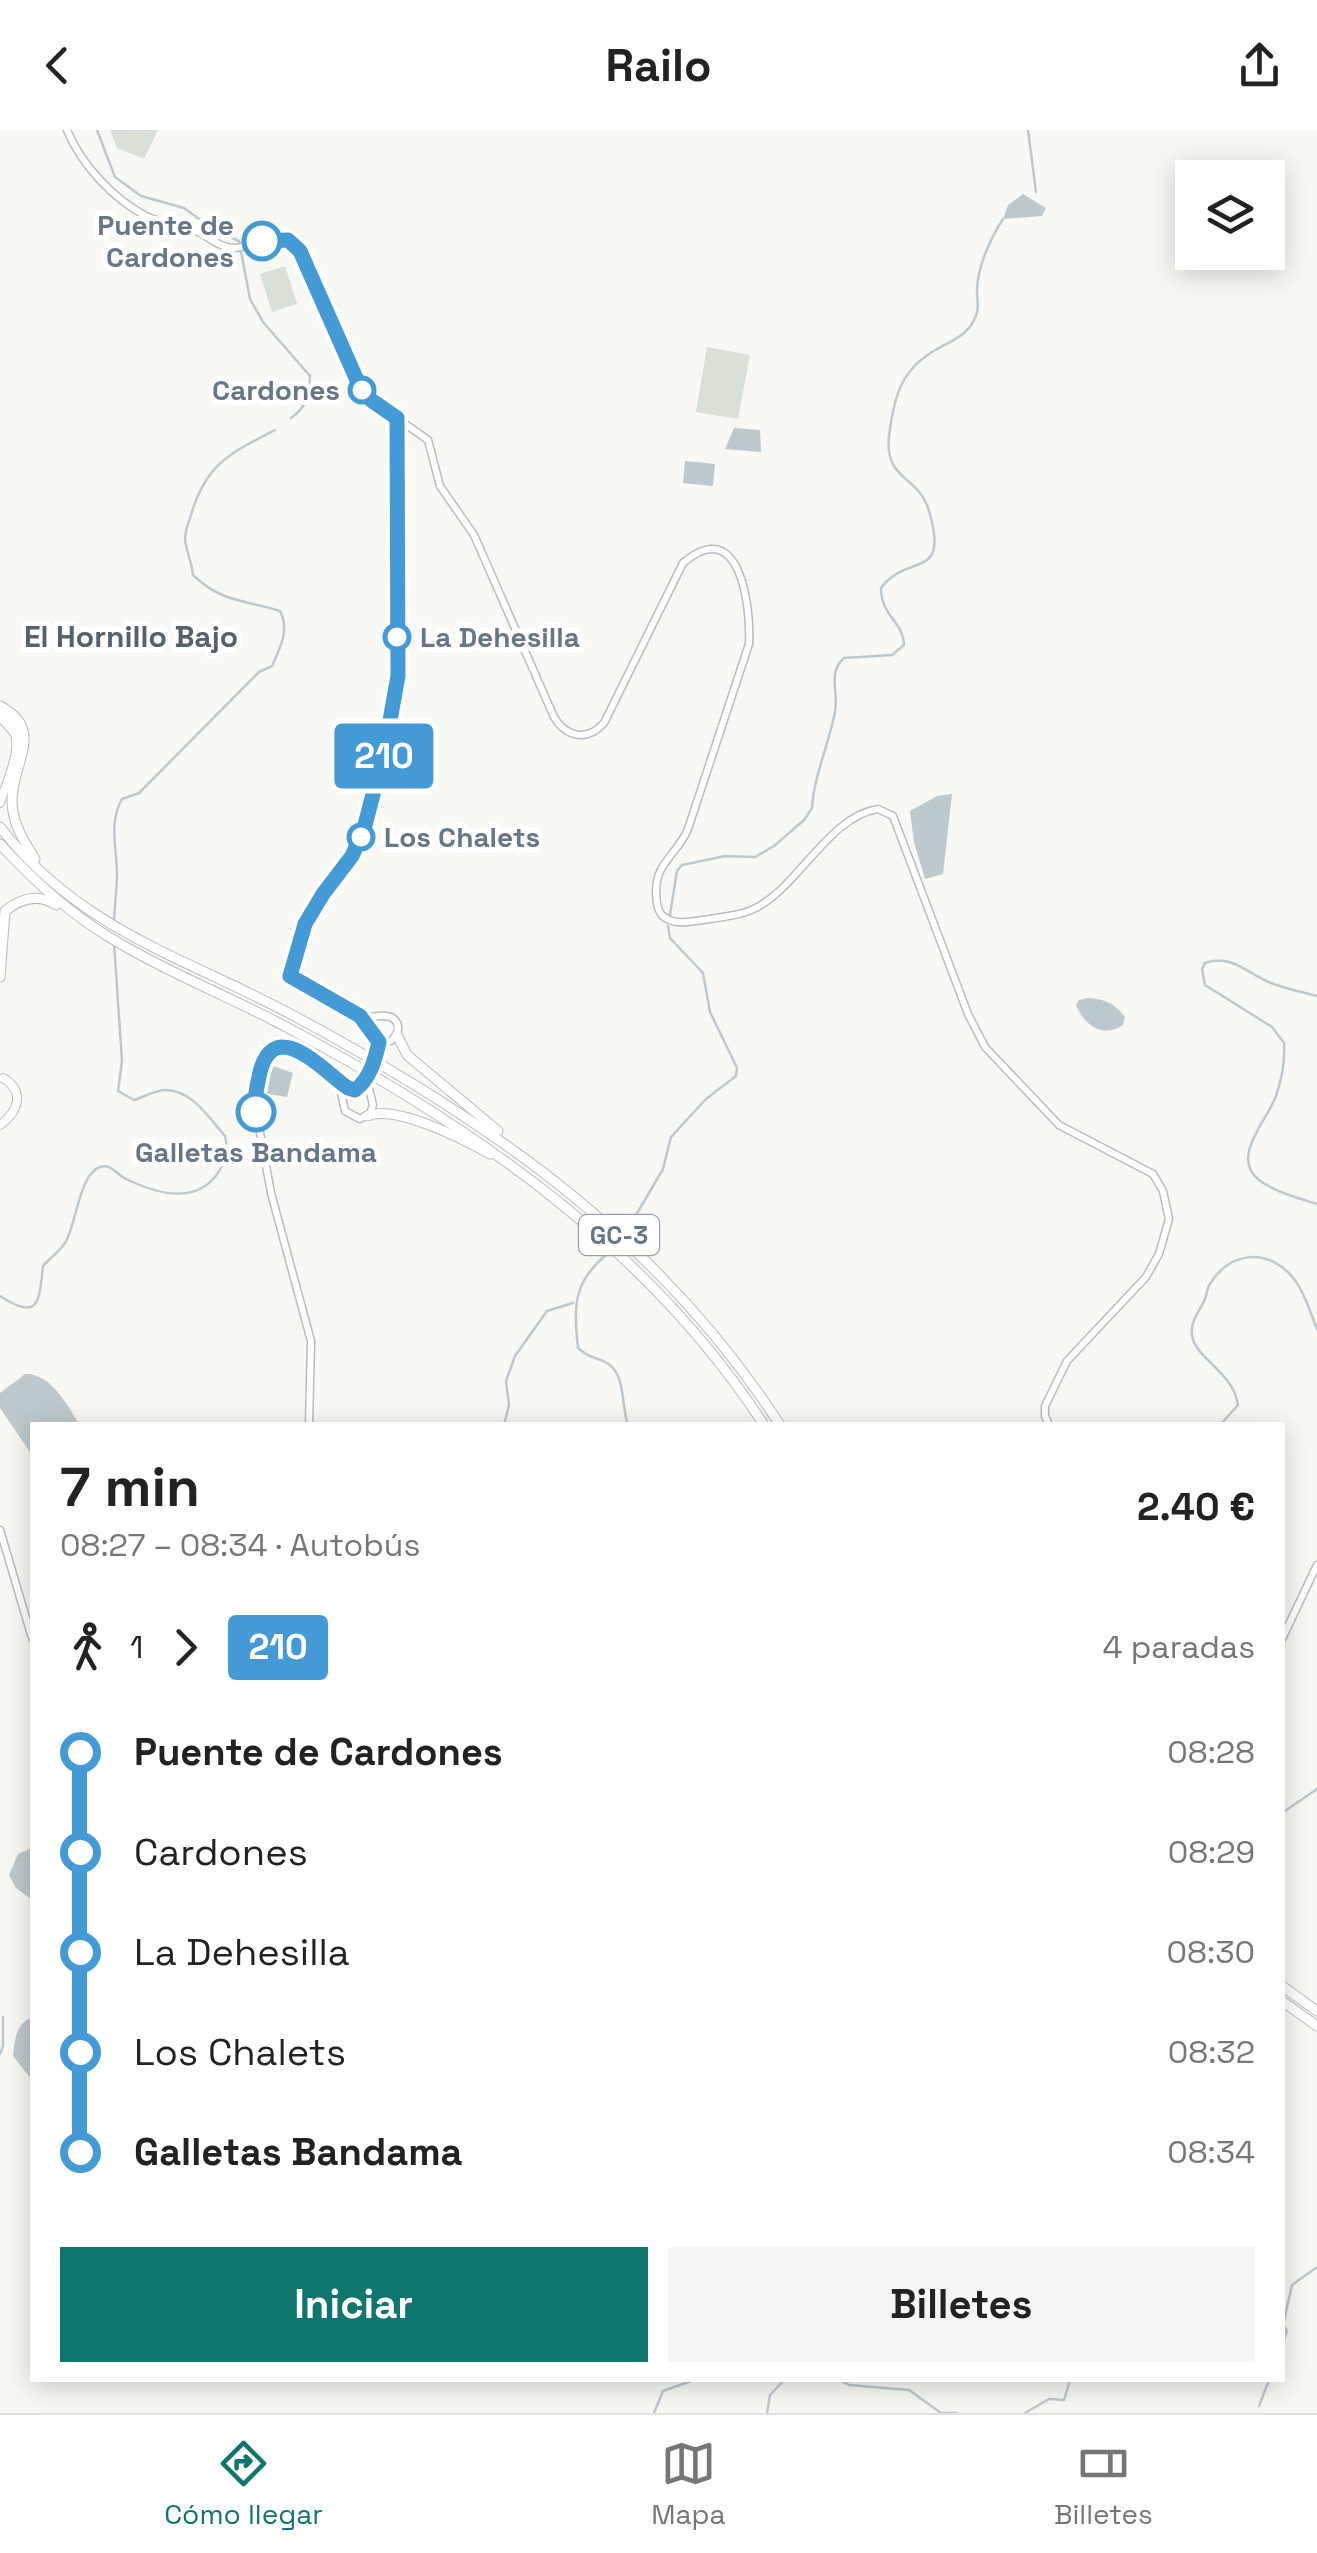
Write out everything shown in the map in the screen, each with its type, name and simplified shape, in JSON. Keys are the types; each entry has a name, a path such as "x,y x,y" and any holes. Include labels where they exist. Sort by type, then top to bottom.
{"highway":[{"path":"0,710 18,735"},
{"path":"0,710 16,716 23,730 24,748 13,790 13,811 20,835 44,874"},
{"name":"GC-3","path":"0,828 44,874 64,904 283,1010 382,1064 522,1152 626,1241 708,1327 778,1422"},
{"name":"GC-3","path":"0,844 64,904 106,936 350,1062 437,1113 537,1183 644,1277 695,1333 762,1422"},
{"path":"0,977 6,911 15,903 38,898 64,904"},
{"path":"396,1035 406,1055 522,1152"},
{"path":"367,1116 386,1112 400,1116 513,1166"},
{"path":"1285,1988 1317,2011"},
{"path":"1285,2002 1317,2026"}],"main road":[{"path":"0,803 18,735"},
{"path":"1,1123 10,1117 18,1101 17,1091 2,1078"}],"street":[{"path":"67,130 82,159 106,186 139,212 194,229 224,246 236,248 277,238 288,240 300,251 360,387 432,448 440,486 474,535 554,716 566,732 576,736 589,734 604,723 683,563 693,554 714,549 735,560 750,620 749,644 688,829 678,851 660,872 658,908 661,915 676,922 758,908 795,878 855,816 878,809 892,816 968,1014 985,1048 1049,1118 1152,1174 1163,1191 1168,1228 1153,1267 1067,1361 1045,1406 1047,1422"},
{"path":"360,1016 378,1046 396,1035 398,1026 394,1019 360,1016 292,980 290,971 305,924 352,856 376,794 398,676 397,418"},
{"path":"398,432 407,426"},
{"path":"370,1030 377,1018"},
{"path":"309,1422 311,1342 272,1193 256,1111 256,1089 264,1056 280,1046 292,1048 338,1082 356,1090"},
{"path":"338,1082 348,1115 367,1116 372,1105 367,1080 345,1098"},
{"path":"0,1530 30,1631"},
{"path":"1285,1632 1317,1565"}],"shaded area":[{"path":"110,130 158,130 144,159 117,148"},
{"path":"1023,194 1046,208 1042,216 1003,219 1008,205"},
{"path":"285,266 297,304 272,312 260,274"},
{"path":"707,347 750,355 738,419 696,412"},
{"path":"734,428 760,430 761,452 725,449"},
{"path":"685,461 715,464 713,486 683,483"},
{"path":"952,794 943,874 925,879 910,811 937,796"},
{"path":"1087,998 1113,1005 1125,1017 1123,1025 1108,1031 1089,1024 1076,1005"},
{"path":"268,1064 293,1073 287,1097 262,1093"},
{"path":"25,1374 34,1375 50,1384 78,1422 30,1422 30,1452 0,1408 0,1393"},
{"path":"30,1849 30,1898 16,1888 9,1875 18,1854"},
{"path":"30,2018 30,2077 13,2056 15,2038"}],"waterway":[{"path":"97,130 115,177 141,196 184,208 216,231 239,241 250,299 263,322 310,376 306,400 291,418"},
{"path":"1028,130 1036,192"},
{"path":"670,915 677,871 682,865 725,856 755,857 804,820 812,808 832,724 839,664 844,658 892,655 904,645 885,606 881,588 891,577 930,557 934,533 924,499 892,462 889,436 894,408 902,385 916,365 971,325 977,313 982,262 1003,219"},
{"path":"114,920 114,825 122,799 139,793 259,672 272,666 281,646 284,625 280,611 224,596 204,584 193,575 185,538 197,497 213,471 233,453 275,430"},
{"path":"618,1246 663,1169 671,1137 706,1099 736,1076 737,1068 710,1012 703,973 670,938 668,926"},
{"path":"0,1296 23,1307 35,1304 43,1266 65,1243 87,1179 100,1167 111,1168 152,1189 179,1194 203,1187 225,1159 225,1136 184,1095 162,1090 134,1100 118,1091 122,1061 114,943"},
{"path":"1317,996 1271,983 1224,961 1205,963 1202,969 1205,985 1272,1027 1284,1043 1278,1090 1249,1150 1251,1171 1272,1188 1317,1204"},
{"path":"612,1250 583,1282 576,1332 578,1348 607,1363 617,1375 627,1422"},
{"path":"1223,1422 1238,1405 1235,1393 1200,1351 1192,1335 1194,1321 1218,1273 1239,1259 1274,1262 1298,1284 1317,1329"},
{"path":"505,1422 509,1405 506,1381 515,1356 547,1311 573,1303"},
{"path":"1285,1811 1317,1789"},
{"path":"0,2054 3,2017"},
{"path":"1285,2316 1292,2285 1317,2267"},
{"path":"1285,2328 1285,2336"},
{"path":"654,2413 663,2391 688,2382"},
{"path":"767,2413 770,2395 782,2382"},
{"path":"844,2382 909,2390 941,2413 957,2413"},
{"path":"1025,2413 1049,2399 1064,2400 1069,2382"},
{"path":"1259,2406 1268,2382"}],"tunnel":[{"path":"368,1077 378,1050"}],"bus line":[{"name":"210","path":"256,1112 256,1089 264,1056 270,1051 280,1046 292,1048 338,1082 357,1090 367,1080 378,1050 379,1042 360,1016 290,976 305,924 352,856 364,829 376,794 398,676 397,418 360,387 300,251 288,240 262,241"}],"place":[{"name":"Puente de Cardones","path":"262,241"},
{"name":"Cardones","path":"362,390"},
{"name":"La Dehesilla","path":"397,637"},
{"name":"Los Chalets","path":"361,837"},
{"name":"Galletas Bandama","path":"256,1112"}],"district":[{"name":"El Hornillo Bajo","path":"131,637"}]}
